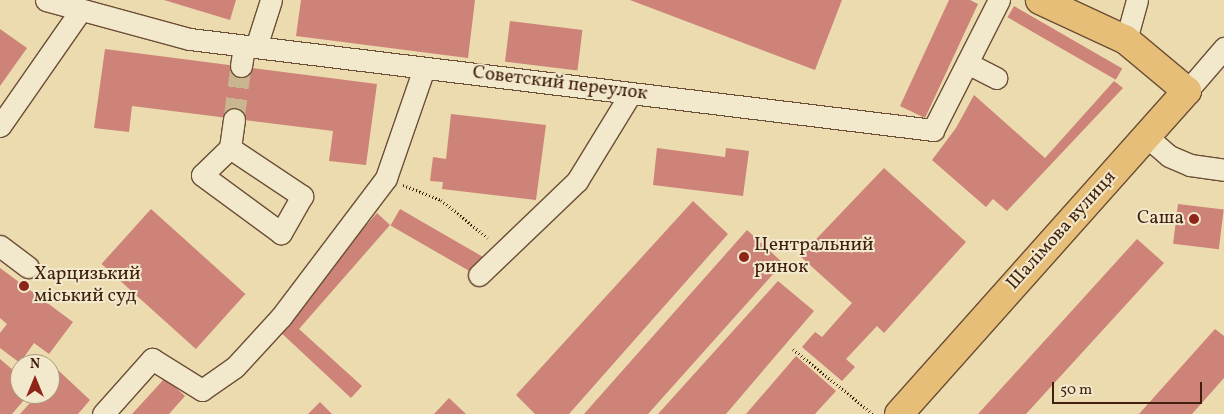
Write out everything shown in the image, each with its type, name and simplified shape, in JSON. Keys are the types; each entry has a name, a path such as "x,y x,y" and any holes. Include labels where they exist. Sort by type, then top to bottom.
{"main road":[{"path":"1040,0 1126,40 1187,91"},
{"name":"Шалімова вулиця","path":"899,414 1187,91"}],"street":[{"name":"Советский переулок","path":"46,0 247,53 424,68 933,130 999,0"},
{"path":"247,53 270,0"},
{"path":"1126,40 1137,0"},
{"path":"0,126 81,10"},
{"name":"Шалімова вулиця","path":"1187,91 1224,48"},
{"path":"967,63 996,78"},
{"path":"103,414 152,359 202,390 234,367 281,317 386,178 424,68"},
{"path":"480,275 577,181 631,93"},
{"path":"230,148 234,119"},
{"path":"1146,136 1169,156 1190,164 1224,170"},
{"path":"0,246 28,267"}],"path":[{"path":"386,178 441,200 504,251"},
{"path":"794,349 873,414"}],"building":[{"path":"164,0 236,0 230,20"},
{"path":"301,0 475,0 468,58 296,36"},
{"path":"630,0 842,0 815,70"},
{"path":"949,0 970,0 978,4 925,118 900,106"},
{"path":"1014,6 1122,68 1116,80 1008,17"},
{"path":"510,21 582,30 577,71 505,62"},
{"path":"0,29 27,48 0,86"},
{"path":"105,49 377,84 366,165 329,161 333,131 132,106 129,132 94,128"},
{"path":"1114,81 1123,88 1007,211 993,199 986,207 932,160 956,128 974,95 1045,158"},
{"path":"451,114 546,125 536,200 442,189 443,182 430,181 433,157 446,159"},
{"path":"657,148 725,157 726,148 749,151 743,196 653,185"},
{"path":"884,168 966,242 884,333 877,326 846,359 855,367 842,381 802,347 815,332 822,337 852,303 800,256"},
{"path":"693,201 728,234 569,414 535,414 516,395"},
{"path":"1178,204 1224,210 1219,249 1173,244"},
{"path":"151,209 245,294 196,349 101,264"},
{"path":"400,209 482,256 473,273 390,225"},
{"path":"377,213 390,225 299,329 362,386 351,398 276,328"},
{"path":"747,230 783,263 648,414 584,414"},
{"path":"1137,239 1164,263 1026,414 978,414"},
{"path":"0,268 73,322 49,354 34,343 26,354 10,356 0,348 0,333 7,324 0,318"},
{"path":"778,281 814,311 726,414 658,414"},
{"path":"1215,329 1224,336 1224,378 1192,414 1139,414"},
{"path":"796,356 836,391 815,414 746,414"},
{"path":"0,359 10,368 10,404 20,404 12,414 0,414"},
{"path":"60,372 90,400 78,414 20,414 29,404 60,404"},
{"path":"165,378 185,396 169,414 132,414"},
{"path":"449,398 466,414 434,414"},
{"path":"320,402 332,414 308,414"}],"tunnel":[{"path":"234,119 241,66"}],"place":[{"name":"Саша","path":"1194,219"},
{"name":"Центральний ринок","path":"744,257"},
{"name":"Харцизький міський суд","path":"24,286"}]}
